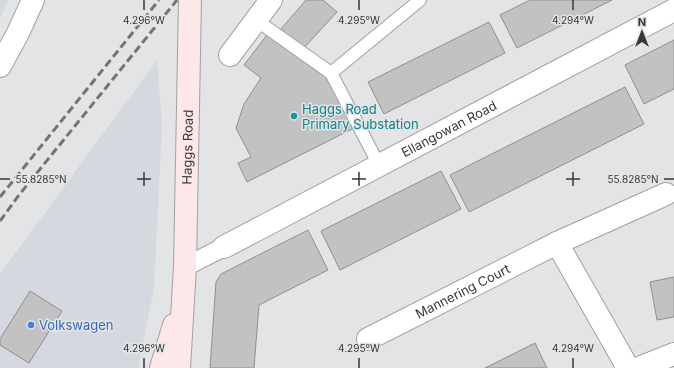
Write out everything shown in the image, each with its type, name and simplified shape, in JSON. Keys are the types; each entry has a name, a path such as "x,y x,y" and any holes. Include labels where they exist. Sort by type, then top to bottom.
{"main road":[{"name":"Haggs Road","path":"179,368 185,267 190,0"},
{"name":"Haggs Road","path":"161,368 183,295"}],"street":[{"path":"0,66 34,0"},
{"path":"230,55 271,0"},
{"name":"Ellangowan Road","path":"224,247 674,10"},
{"name":"Mannering Court","path":"368,339 557,243 666,194"},
{"path":"557,243 628,368"},
{"path":"185,267 224,247"},
{"path":"639,368 674,354"}],"lane":[{"path":"331,73 420,0"},
{"path":"256,20 331,73 379,165"}],"shaded area":[{"path":"0,0 8,0 0,19"},
{"path":"157,60 162,124 154,288 138,368 0,368 0,274"}],"building":[{"path":"306,0 323,0 337,12 303,49 281,29"},
{"path":"530,0 612,0 517,48 500,15"},
{"path":"489,22 505,53 384,114 368,82"},
{"name":"Haggs Road Primary Substation","path":"267,35 330,80 354,128 247,182 238,163 251,157 236,128 244,104 261,78 244,65"},
{"path":"674,40 674,89 644,104 625,65"},
{"path":"625,87 644,124 469,212 450,175"},
{"path":"441,171 461,209 340,270 321,231"},
{"path":"308,230 328,270 259,305 254,368 210,368 216,282 221,274"},
{"path":"674,277 674,317 657,320 650,282"},
{"name":"Volkswagen","path":"30,291 62,311 29,363 0,345 0,339"},
{"path":"535,343 547,368 485,368"}],"railway":[{"path":"0,197 159,0"},
{"path":"0,221 19,195 177,0"}],"place":[{"name":"Haggs Road Primary Substation","path":"294,116"},
{"name":"Volkswagen","path":"31,325"}]}
